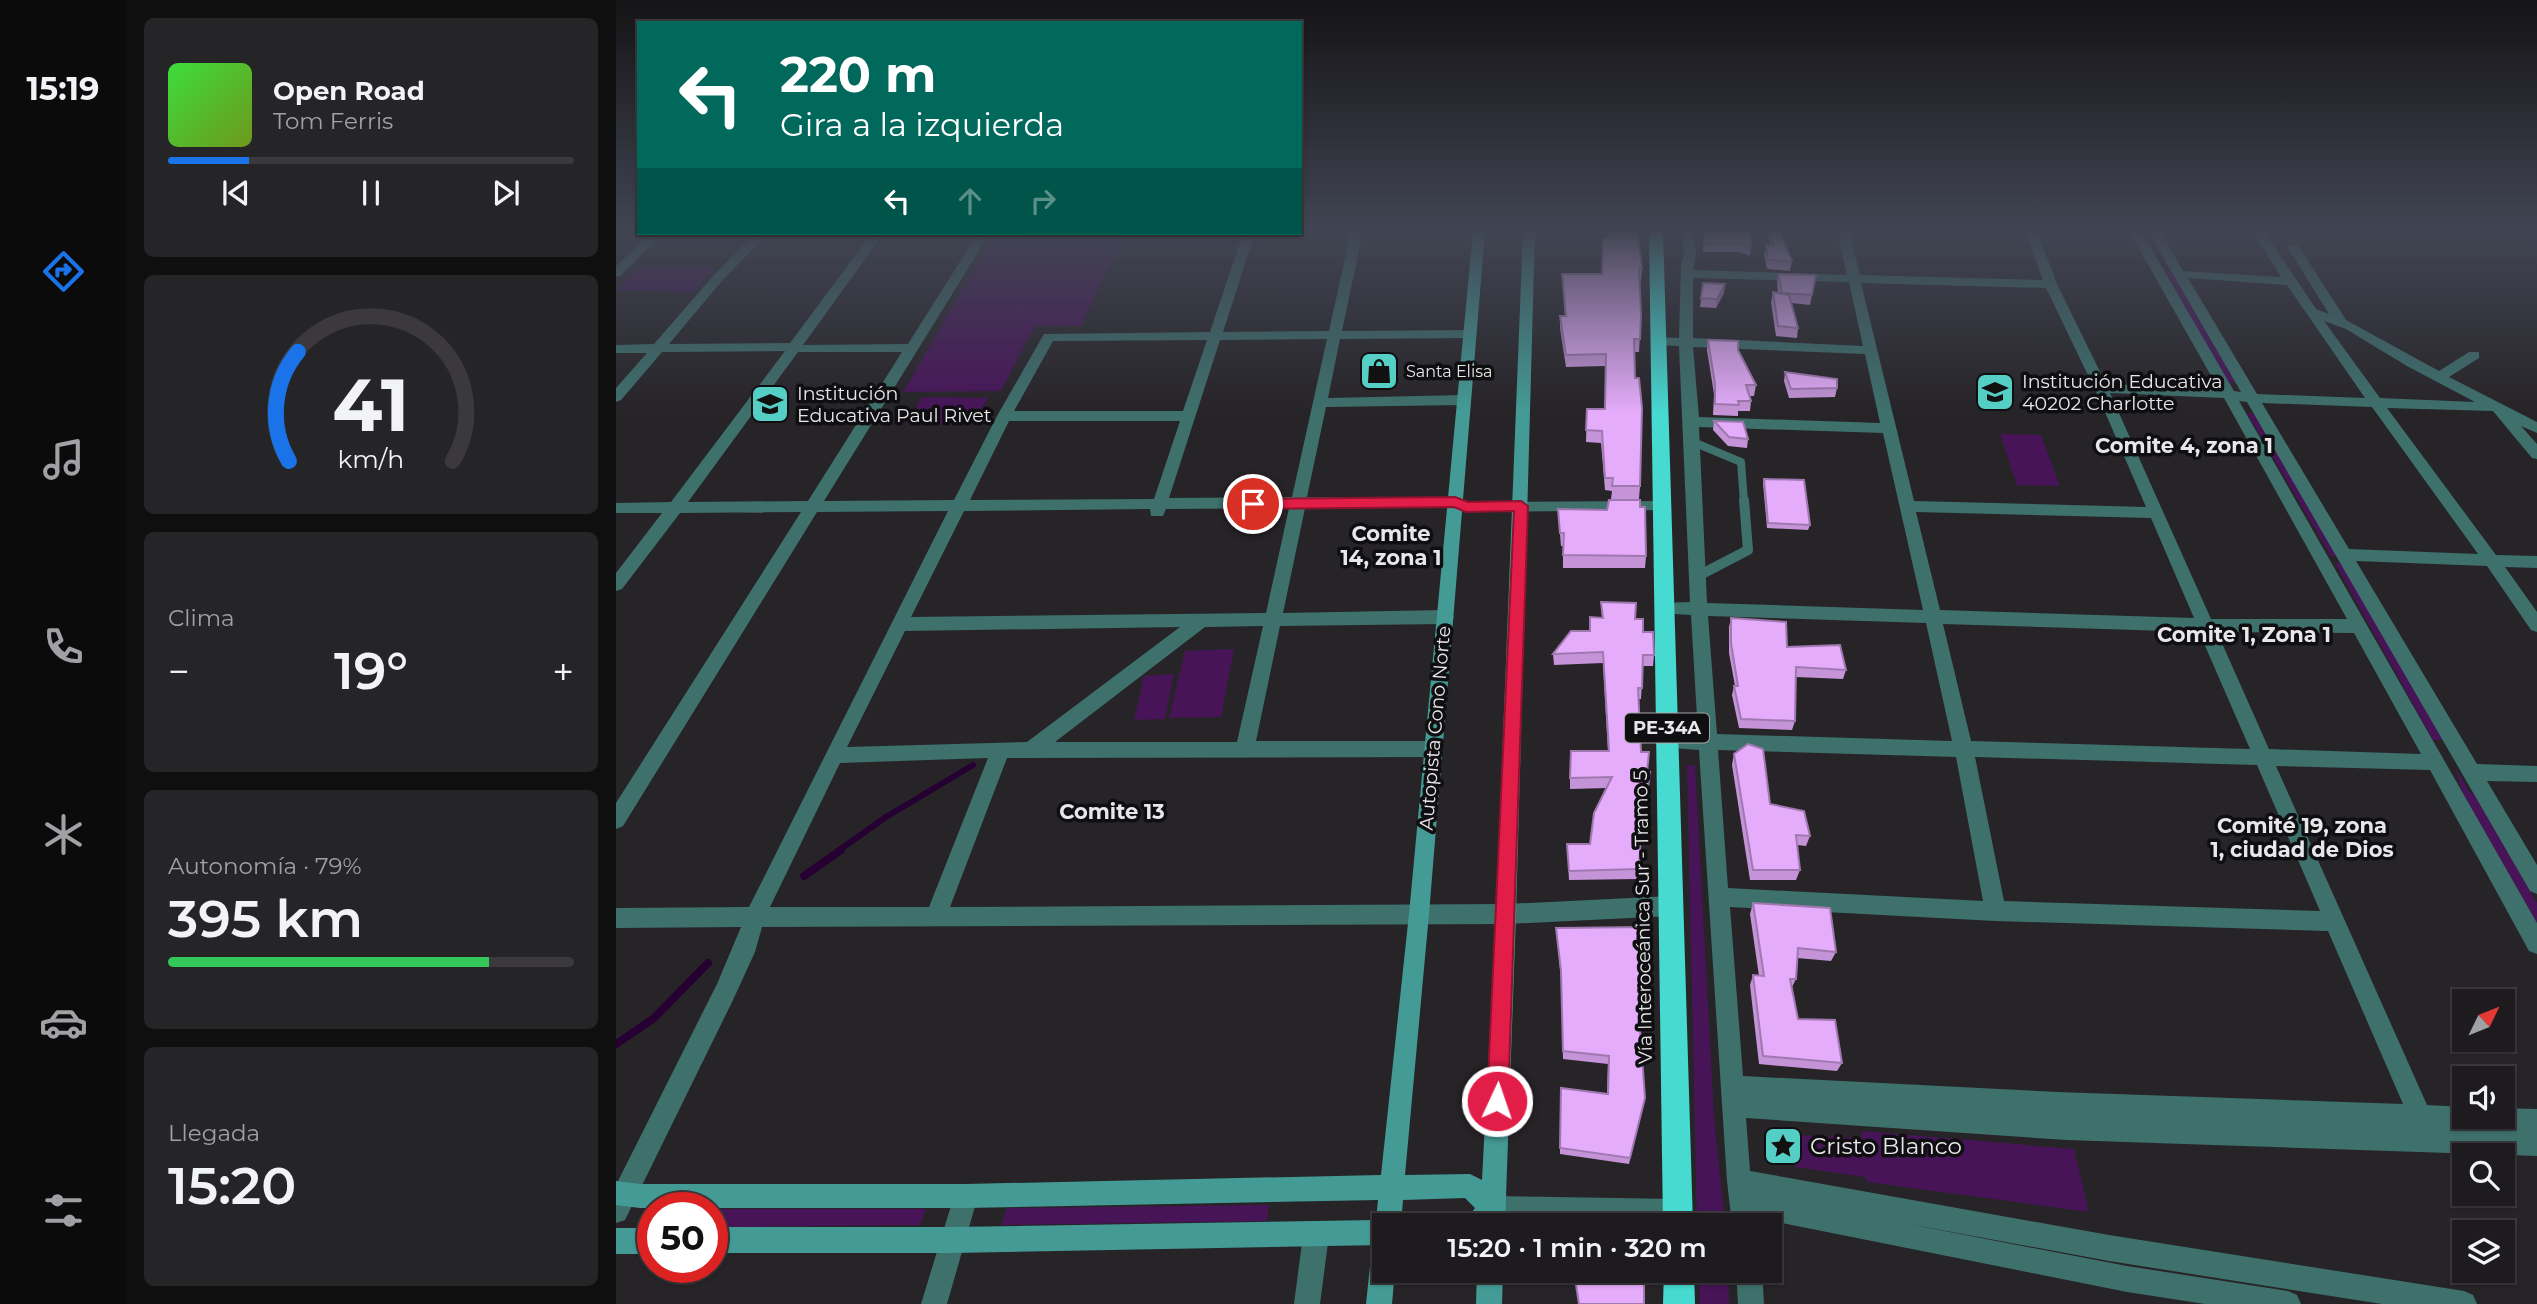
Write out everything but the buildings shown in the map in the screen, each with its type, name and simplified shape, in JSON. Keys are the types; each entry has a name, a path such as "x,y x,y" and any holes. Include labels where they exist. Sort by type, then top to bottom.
{"highway":[{"name":"Vía Interoceánica Sur - Tramo 5","path":"1657,292 1678,1213"},
{"path":"1679,1283 1679,1304"}],"main road":[{"name":"Autopista Cono Norte","path":"1389,1213 1445,617 1458,508 1463,400 1473,292"},
{"path":"1487,1213 1506,914 1528,292"},
{"path":"619,1199 640,1195 966,1196 1470,1186 1484,1213"},
{"path":"728,1240 953,1240 1372,1233"},
{"path":"616,1241 637,1241"},
{"path":"1379,1304 1381,1283"},
{"path":"1489,1304 1490,1283"}],"street":[{"path":"616,397 708,292"},
{"path":"791,342 826,292"},
{"path":"616,585 662,514 831,292"},
{"path":"616,820 948,292"},
{"path":"1158,510 1229,292"},
{"path":"1245,750 1345,292"},
{"path":"1687,292 1686,343 1693,432 1707,743 1742,1203"},
{"path":"1857,292 1964,751 1995,911"},
{"path":"2054,292 2103,392 2425,1128"},
{"path":"2170,292 2537,944"},
{"path":"2189,292 2537,884"},
{"path":"2299,292 2537,625"},
{"path":"2322,292 2340,320"},
{"path":"2313,312 2340,320 2412,363 2537,428"},
{"path":"619,1199 744,952 755,917 834,755 1004,416 1043,346 1213,339 1469,339"},
{"path":"616,340 661,344"},
{"path":"1657,341 1869,350"},
{"path":"616,349 661,344 791,342 843,349 913,348"},
{"path":"2441,376 2474,355"},
{"path":"2103,392 2218,401 2229,396 2497,408 2537,454"},
{"path":"1320,402 1463,400"},
{"path":"1004,416 1188,416"},
{"path":"1693,432 1889,428"},
{"path":"616,520 662,514 1663,506"},
{"path":"1906,506 2156,513"},
{"path":"616,508 662,514"},
{"path":"616,565 662,514"},
{"path":"2346,555 2537,562"},
{"path":"1664,608 2204,625 2358,625"},
{"path":"901,624 1203,618 1445,617"},
{"path":"1029,751 1203,618"},
{"path":"1667,741 2436,762"},
{"path":"834,755 1001,750 1433,749"},
{"path":"936,916 1001,750"},
{"path":"2472,772 2537,774"},
{"path":"1719,897 1995,911 2334,921"},
{"path":"616,918 1506,914 1671,906"},
{"path":"1733,1096 2066,1128 2425,1128 2537,1121"},
{"path":"2425,1128 2537,1144"},
{"path":"934,1304 966,1196"},
{"path":"1742,1203 2127,1279 2288,1304"},
{"path":"1742,1203 2109,1248 2463,1304"},
{"path":"1307,1304 1316,1235"},
{"path":"1750,1283 1751,1304"}],"lane":[{"path":"1693,432 1741,462 1748,550 1698,576"}],"shaded area":[{"path":"961,292 1097,292 1081,326 1035,326 1001,391 903,392"},
{"path":"2177,292 2183,292 2235,382 2228,382"},
{"path":"922,397 988,398 974,424 906,424"},
{"path":"2247,413 2253,413 2338,556 2331,556"},
{"path":"2000,434 2041,435 2060,486 2017,485"},
{"path":"2335,563 2342,563 2443,740 2433,740"},
{"path":"1234,649 1221,717 1169,718 1185,651"},
{"path":"1174,674 1165,719 1134,720 1144,676"},
{"path":"1687,765 1695,765 1714,1117 1724,1213 1697,1213"},
{"path":"2455,767 2469,791 2474,794 2537,903 2537,923 2463,794"},
{"path":"1861,1131 2074,1149 2089,1212 1867,1182 1865,1177 1795,1167 1793,1135 1861,1138"},
{"path":"1269,1205 1267,1221 1001,1225 1007,1208"},
{"path":"728,1209 926,1209 920,1225 728,1227"},
{"path":"1699,1283 1728,1283 1729,1304 1700,1304"}],"waterway":[{"path":"838,851 886,817 973,765"},
{"path":"804,876 841,850"},
{"path":"616,1044 653,1019 708,963"}],"place":[{"name":"Santa Elisa","path":"1379,371"},
{"name":"Institución Educativa 40202 Charlotte","path":"1995,392"},
{"name":"Institución Educativa Paul Rivet","path":"770,404"},
{"name":"Cristo Blanco","path":"1783,1146"}],"district":[{"name":"Comite 4, zona 1","path":"2184,445"},
{"name":"Comite 14, zona 1","path":"1391,545"},
{"name":"Comite 1, Zona 1","path":"2244,634"},
{"name":"Comite 13","path":"1112,811"},
{"name":"Comité 19, zona 1, ciudad de Dios","path":"2302,837"}],"route":[{"path":"1253,504 1455,502 1466,507 1521,506 1497,1101"}]}
